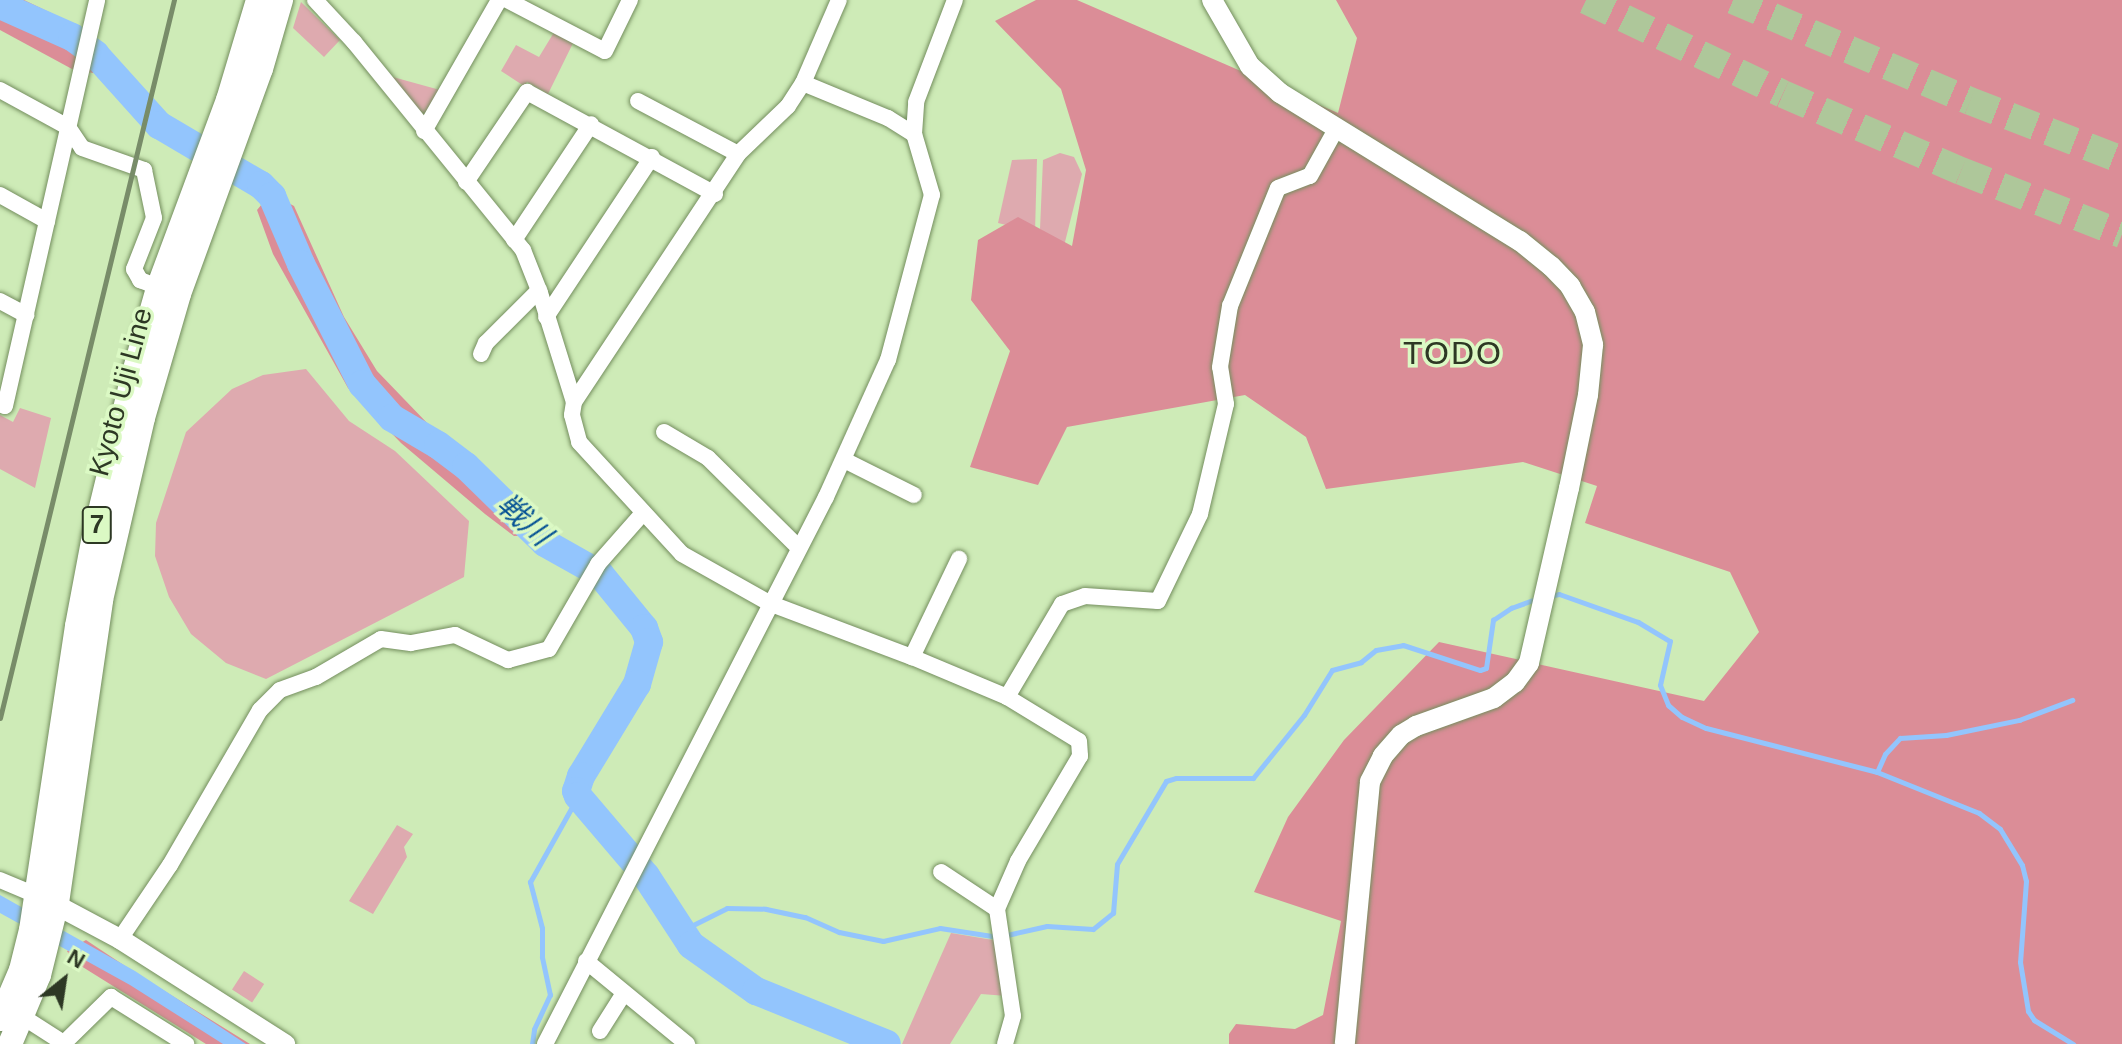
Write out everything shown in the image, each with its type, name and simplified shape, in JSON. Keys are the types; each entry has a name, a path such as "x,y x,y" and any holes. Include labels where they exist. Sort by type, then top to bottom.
{"main road":[{"name":"Kyoto Uji Line","path":"223,144 258,0"},
{"name":"Kyoto Uji Line","path":"10,1044 11,1018 21,970 38,942 46,905 60,733 94,536 169,291 223,144 281,0"}],"street":[{"path":"0,404 5,406 97,0"},
{"path":"315,0 354,42 523,250 539,290 574,402"},
{"path":"424,131 499,0"},
{"path":"507,0 605,51 630,0"},
{"path":"839,0 803,83 788,106 738,154 715,194 574,402 572,415 579,442 682,554 769,603 1007,697 1079,741 1080,756 1018,861 997,909 1013,1016 1005,1044"},
{"path":"545,1044 844,460 888,360 930,214 932,195 914,134 916,102 955,0"},
{"path":"1212,0 1250,66 1280,93 1520,241 1570,286 1585,312 1593,345 1588,395 1534,651 1515,682 1482,705 1416,726 1401,735 1383,756 1370,782 1345,1044"},
{"path":"803,83 888,118 914,134"},
{"path":"0,90 68,127 82,148 144,170 154,218 134,269 140,280 169,291"},
{"path":"466,182 527,92 652,157 715,194"},
{"path":"638,101 738,154"},
{"path":"514,240 591,124"},
{"path":"1007,697 1062,604 1085,596 1158,601 1203,500 1226,404 1220,367 1230,306 1278,188 1310,176 1336,129"},
{"path":"546,317 652,157"},
{"path":"0,195 47,221"},
{"path":"481,354 486,343 539,290"},
{"path":"0,301 26,315"},
{"path":"664,432 708,458 799,548"},
{"path":"844,460 914,495"},
{"path":"120,939 170,865 260,710 280,690 316,677 381,639 411,643 455,635 508,660 534,656 549,649 594,569 643,513"},
{"path":"912,657 959,559"},
{"path":"941,872 997,909"},
{"path":"0,880 120,939 285,1044"},
{"path":"586,961 687,1044"},
{"path":"600,1031 624,993"},
{"path":"11,1018 64,1044 111,997 186,1044"}],"shaded area":[{"path":"0,0 24,0 78,26 99,52 93,73 72,69 0,30"},
{"path":"1036,0 1077,0 1338,113 1357,38 1336,0 2122,0 2122,1044 1229,1044 1229,1034 1236,1024 1295,1029 1323,1015 1341,921 1254,892 1288,817 1344,740 1439,642 1704,701 1759,632 1730,572 1585,523 1597,486 1523,462 1326,489 1306,437 1245,395 1067,427 1038,485 970,467 1010,351 971,300 978,240 1018,217 1072,246 1086,170 1061,89 995,21"},
{"path":"301,2 340,40 324,57 293,28"},
{"path":"556,29 575,39 548,94 527,82 524,86 501,71 516,45 539,57"},
{"path":"382,74 440,90 428,117 417,115"},
{"path":"1060,153 1074,157 1082,174 1064,246 1040,229 1043,160"},
{"path":"1037,159 1035,232 998,223 1012,160"},
{"path":"267,198 281,199 294,206 344,317 377,371 429,425 503,486 536,520 540,535 514,536 485,514 401,443 348,388 273,254 257,210"},
{"path":"306,369 349,421 395,451 469,521 464,577 266,679 226,663 191,634 169,597 155,556 156,523 186,432 232,389 263,375"},
{"path":"20,408 51,418 35,488 0,469 0,415 13,422"},
{"path":"397,825 413,834 404,847 407,857 373,914 349,901"},
{"path":"951,933 999,941 1007,996 981,994 950,1044 902,1044"},
{"path":"86,940 250,1044 206,1044 73,961 67,951"},
{"path":"244,971 264,984 252,1003 232,989"}],"water":[{"path":"0,895 135,971 246,1044 223,1044 130,985 0,913"}],"waterway":[{"name":"戦川","path":"0,5 72,37 95,54 159,125 261,185 272,196 301,264 362,384 392,418 466,466 545,543 600,574 644,628 649,642 637,684 581,776 576,791 578,796 646,876 691,945 756,991 887,1044"},
{"path":"1549,596 1559,594 1638,622 1670,641 1660,685 1668,705 1682,717 1706,728 1877,772 1979,813 2000,829 2022,865 2026,881 2020,962 2028,1011 2034,1020 2073,1044"},
{"path":"681,931 727,908 766,909 805,917 839,932 883,941 940,928 998,937 1047,926 1093,929 1113,913 1117,864 1166,781 1176,778 1253,778 1304,715 1332,670 1361,662 1376,650 1403,645 1480,670 1486,668 1493,620 1511,608 1539,598"},
{"path":"1877,772 1885,754 1900,738 1946,735 2019,720 2072,700"},
{"path":"532,1044 534,1029 550,995 542,957 542,928 530,882 578,796"}],"tunnel":[{"path":"1586,0 1783,94 1961,171 2122,234"},
{"path":"1733,0 1970,101 2122,160"}],"railway":[{"path":"0,718 174,0"}],"district":[{"name":"TODO","path":"1453,353"}]}
